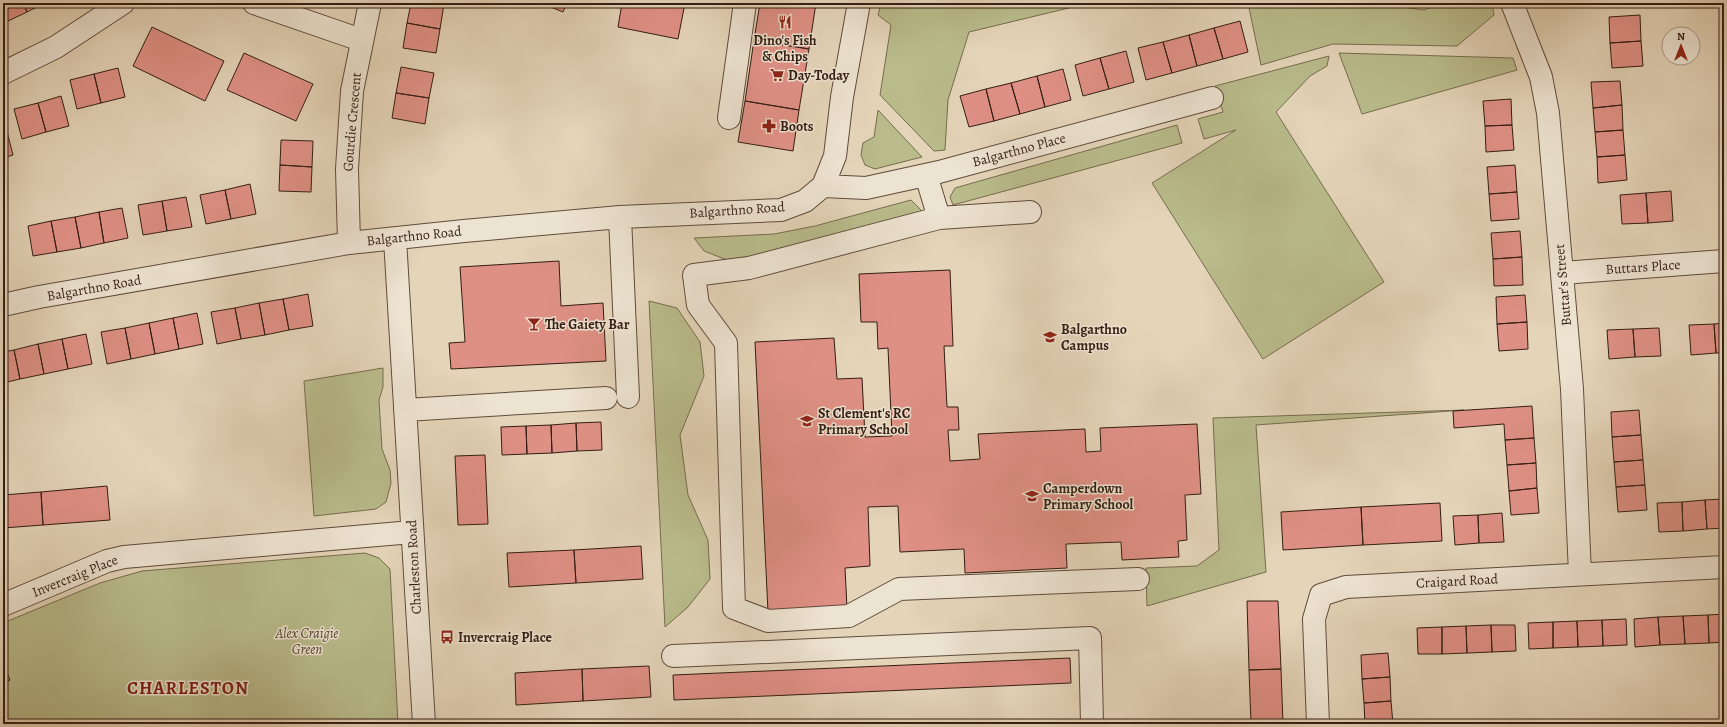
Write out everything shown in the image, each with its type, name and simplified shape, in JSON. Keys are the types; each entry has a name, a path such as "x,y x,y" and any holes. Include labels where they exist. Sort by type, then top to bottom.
{"street":[{"path":"3,74 56,47 123,3"},
{"path":"254,3 361,40"},
{"name":"Gourdie Crescent","path":"349,243 347,169 352,91 361,40 370,3"},
{"path":"729,118 745,3"},
{"path":"823,186 835,156 842,97 859,3"},
{"name":"Buttar's Street","path":"1512,3 1541,77 1548,113 1572,389 1580,574"},
{"name":"Balgarthno Place","path":"823,186 866,188 926,175 1212,98"},
{"path":"926,175 939,218"},
{"name":"Balgarthno Road","path":"3,305 39,297 349,243 620,217 781,210 805,201 823,186"},
{"path":"1030,212 939,218 749,268 694,275 698,305 726,343 734,608 768,621 849,616 899,589 1138,578"},
{"path":"620,217 628,397"},
{"name":"Charleston Road","path":"395,239 424,724"},
{"name":"Buttars Place","path":"1562,273 1724,261"},
{"path":"405,410 606,398"},
{"name":"Invercraig Place","path":"3,605 107,561 124,556 412,532"},
{"name":"Craigard Road","path":"1318,724 1314,619 1321,595 1346,587 1724,567"},
{"path":"673,656 1090,638 1092,724"}],"green space":[{"path":"881,3 1076,3 1077,6 969,32 948,100 945,150 934,151 880,95 891,25 878,15"},
{"path":"1248,3 1375,3 1424,10 1441,3 1492,3 1494,15 1457,46 1333,44 1261,65"},
{"path":"1339,53 1513,58 1517,70 1362,114"},
{"path":"1329,56 1327,66 1310,76 1276,112 1384,282 1263,359 1152,183 1236,130 1204,139 1198,119 1223,112 1215,86"},
{"path":"878,110 922,157 875,169 865,165 861,155 863,143 874,137"},
{"path":"1177,125 1182,143 953,205 950,197 955,188"},
{"path":"911,200 922,211 748,259 727,260 704,251 694,238 774,234 815,226"},
{"path":"649,301 677,308 700,342 704,376 680,435 688,495 708,540 710,579 688,607 665,627"},
{"path":"383,368 383,387 379,400 382,449 390,470 391,483 386,502 376,509 314,516 304,381"},
{"path":"1464,410 1256,425 1266,572 1147,606 1146,568 1197,566 1219,550 1213,418"},
{"name":"Alex Craigie Green","path":"365,553 379,558 390,569 398,724 3,724 3,623 100,583 142,571"}],"building":[{"path":"3,3 23,3 27,12 4,23"},
{"path":"23,3 45,3 27,12"},
{"path":"411,3 444,4 440,29 407,23"},
{"path":"541,3 567,3 563,12"},
{"path":"622,3 685,3 678,39 618,27"},
{"name":"Dino's Fish & Chips","path":"760,3 816,3 809,49 754,40"},
{"path":"1632,3 1658,3 1658,5 1632,6"},
{"path":"1658,3 1684,3 1684,4 1658,5"},
{"path":"1640,15 1641,41 1610,43 1609,17"},
{"path":"1240,21 1248,52 1223,59 1214,28"},
{"path":"407,23 440,29 436,53 403,48"},
{"path":"152,27 224,61 205,101 133,66"},
{"path":"1214,28 1223,59 1197,66 1189,35"},
{"path":"1189,35 1197,66 1172,73 1163,42"},
{"name":"Day-Today","path":"754,40 809,49 799,110 745,101"},
{"path":"1641,41 1643,66 1612,68 1610,43"},
{"path":"1163,42 1172,73 1146,80 1138,48"},
{"path":"1126,51 1134,82 1109,89 1100,58"},
{"path":"244,53 313,84 296,121 227,90"},
{"path":"1100,58 1109,89 1083,96 1075,65"},
{"path":"401,67 434,73 429,98 396,93"},
{"path":"118,68 125,97 101,103 94,74"},
{"path":"1063,69 1071,100 1045,107 1037,76"},
{"path":"94,74 101,103 77,109 70,80"},
{"path":"1037,76 1045,107 1020,114 1011,83"},
{"path":"1620,81 1622,105 1593,108 1591,82"},
{"path":"1011,83 1020,114 994,121 986,89"},
{"path":"986,89 994,121 969,127 960,96"},
{"path":"396,93 429,98 425,124 392,118"},
{"path":"61,96 69,126 46,132 38,103"},
{"path":"1511,99 1512,125 1485,126 1483,101"},
{"name":"Boots","path":"745,101 799,110 793,151 738,142"},
{"path":"38,103 46,132 22,139 14,109"},
{"path":"1622,105 1623,130 1595,132 1593,108"},
{"path":"5,124 13,155 3,158 3,125"},
{"path":"1512,125 1514,150 1486,152 1485,126"},
{"path":"1623,130 1625,155 1597,157 1595,132"},
{"path":"281,140 313,141 312,167 280,165"},
{"path":"1625,155 1627,180 1598,183 1597,157"},
{"path":"280,165 312,167 311,192 279,191"},
{"path":"1515,165 1517,192 1489,194 1487,167"},
{"path":"250,184 256,214 231,219 225,190"},
{"path":"225,190 231,219 206,224 200,195"},
{"path":"1671,191 1673,221 1648,223 1646,193"},
{"path":"1517,192 1519,219 1491,221 1489,194"},
{"path":"1646,193 1648,223 1622,224 1620,195"},
{"path":"186,197 192,227 167,231 162,201"},
{"path":"162,201 167,231 143,235 138,205"},
{"path":"122,208 128,238 104,243 99,212"},
{"path":"99,212 104,243 81,248 75,217"},
{"path":"75,217 81,248 57,252 51,221"},
{"path":"51,221 57,252 33,256 28,226"},
{"path":"1520,231 1522,257 1493,259 1491,233"},
{"path":"1522,257 1523,285 1494,286 1493,259"},
{"name":"The Gaiety Bar","path":"559,261 561,306 603,303 606,361 451,369 449,343 465,342 460,267"},
{"path":"950,270 953,346 944,346 947,407 958,407 959,430 948,430 950,461 980,459 978,434 1085,429 1086,452 1101,451 1100,428 1197,424 1201,494 1185,495 1187,540 1178,541 1179,557 1122,560 1121,542 1066,544 1067,568 965,573 964,549 900,552 898,506 868,507 870,566 845,568 847,608 768,612 755,342 834,338 837,379 862,378 865,437 892,436 888,348 878,349 877,322 861,322 859,274"},
{"path":"308,294 313,326 289,330 283,299"},
{"path":"1525,295 1527,322 1497,324 1496,297"},
{"path":"283,299 289,330 265,335 259,303"},
{"path":"259,303 265,335 241,339 235,308"},
{"path":"235,308 241,339 217,344 211,312"},
{"path":"197,313 203,344 179,349 173,318"},
{"path":"173,318 179,349 155,354 149,323"},
{"path":"1527,322 1528,349 1499,351 1497,324"},
{"path":"149,323 155,354 131,359 125,328"},
{"path":"1724,323 1724,353 1716,353 1714,324"},
{"path":"1714,324 1716,353 1691,355 1689,325"},
{"path":"125,328 131,359 107,364 101,332"},
{"path":"1659,328 1661,356 1635,357 1633,329"},
{"path":"1633,329 1635,357 1609,359 1607,330"},
{"path":"86,334 92,364 68,369 62,339"},
{"path":"62,339 68,369 44,374 38,344"},
{"path":"38,344 44,374 20,379 14,350"},
{"path":"14,350 20,379 3,383 3,352"},
{"path":"1532,406 1534,438 1505,440 1504,424 1454,428 1453,411"},
{"path":"1639,410 1641,435 1612,437 1611,412"},
{"path":"601,422 602,450 577,451 576,423"},
{"path":"576,423 577,451 552,453 551,425"},
{"path":"551,425 552,453 527,454 526,426"},
{"path":"526,426 527,454 502,455 501,427"},
{"path":"1641,435 1643,460 1614,462 1612,437"},
{"path":"1534,438 1536,463 1507,465 1505,440"},
{"path":"485,455 488,524 458,525 455,456"},
{"path":"1643,460 1645,485 1616,487 1614,462"},
{"path":"1536,463 1537,488 1509,491 1507,465"},
{"path":"1645,485 1647,510 1618,512 1616,487"},
{"path":"107,486 110,520 43,525 41,492"},
{"path":"1537,488 1539,513 1511,515 1509,491"},
{"path":"41,492 43,525 3,528 3,495"},
{"path":"1724,499 1724,528 1707,529 1705,500"},
{"path":"1705,500 1707,529 1683,531 1682,502"},
{"path":"1682,502 1683,531 1659,532 1657,503"},
{"path":"1440,503 1442,541 1363,545 1361,507"},
{"path":"1361,507 1363,545 1283,550 1281,512"},
{"path":"1502,513 1504,542 1479,543 1478,515"},
{"path":"1478,515 1479,543 1455,545 1453,516"},
{"path":"641,546 643,579 576,583 574,550"},
{"path":"574,550 576,583 509,587 507,553"},
{"path":"1247,601 1278,601 1281,669 1249,670"},
{"path":"1724,614 1724,642 1709,643 1708,615"},
{"path":"1708,615 1709,643 1685,644 1683,616"},
{"path":"1683,616 1685,644 1660,645 1658,617"},
{"path":"1658,617 1660,645 1635,647 1634,619"},
{"path":"1626,619 1627,645 1603,646 1602,620"},
{"path":"1602,620 1603,646 1578,647 1577,621"},
{"path":"1577,621 1578,647 1553,648 1553,622"},
{"path":"1553,622 1553,648 1529,649 1528,623"},
{"path":"1491,625 1515,625 1516,651 1492,652"},
{"path":"1491,625 1492,652 1467,653 1466,626"},
{"path":"1466,626 1467,653 1442,654 1442,627"},
{"path":"1442,627 1442,654 1418,654 1417,628"},
{"path":"1388,653 1390,677 1362,679 1361,655"},
{"path":"1070,658 1071,683 674,700 673,675"},
{"path":"3,664 10,680 3,683"},
{"path":"649,666 651,697 583,701 582,669"},
{"path":"582,669 583,701 516,705 515,673"},
{"path":"1281,669 1283,724 1251,724 1249,670"},
{"path":"1390,677 1391,701 1364,703 1362,679"},
{"path":"1391,701 1393,724 1365,724 1364,703"}],"place":[{"name":"Dino's Fish & Chips","path":"785,22"},
{"name":"Day-Today","path":"777,75"},
{"name":"Boots","path":"769,126"},
{"name":"The Gaiety Bar","path":"534,324"},
{"name":"Balgarthno Campus","path":"1050,337"},
{"name":"St Clement's RC Primary School","path":"807,421"},
{"name":"Camperdown Primary School","path":"1032,496"},
{"name":"Invercraig Place","path":"447,637"}],"district":[{"name":"CHARLESTON","path":"188,688"}]}
